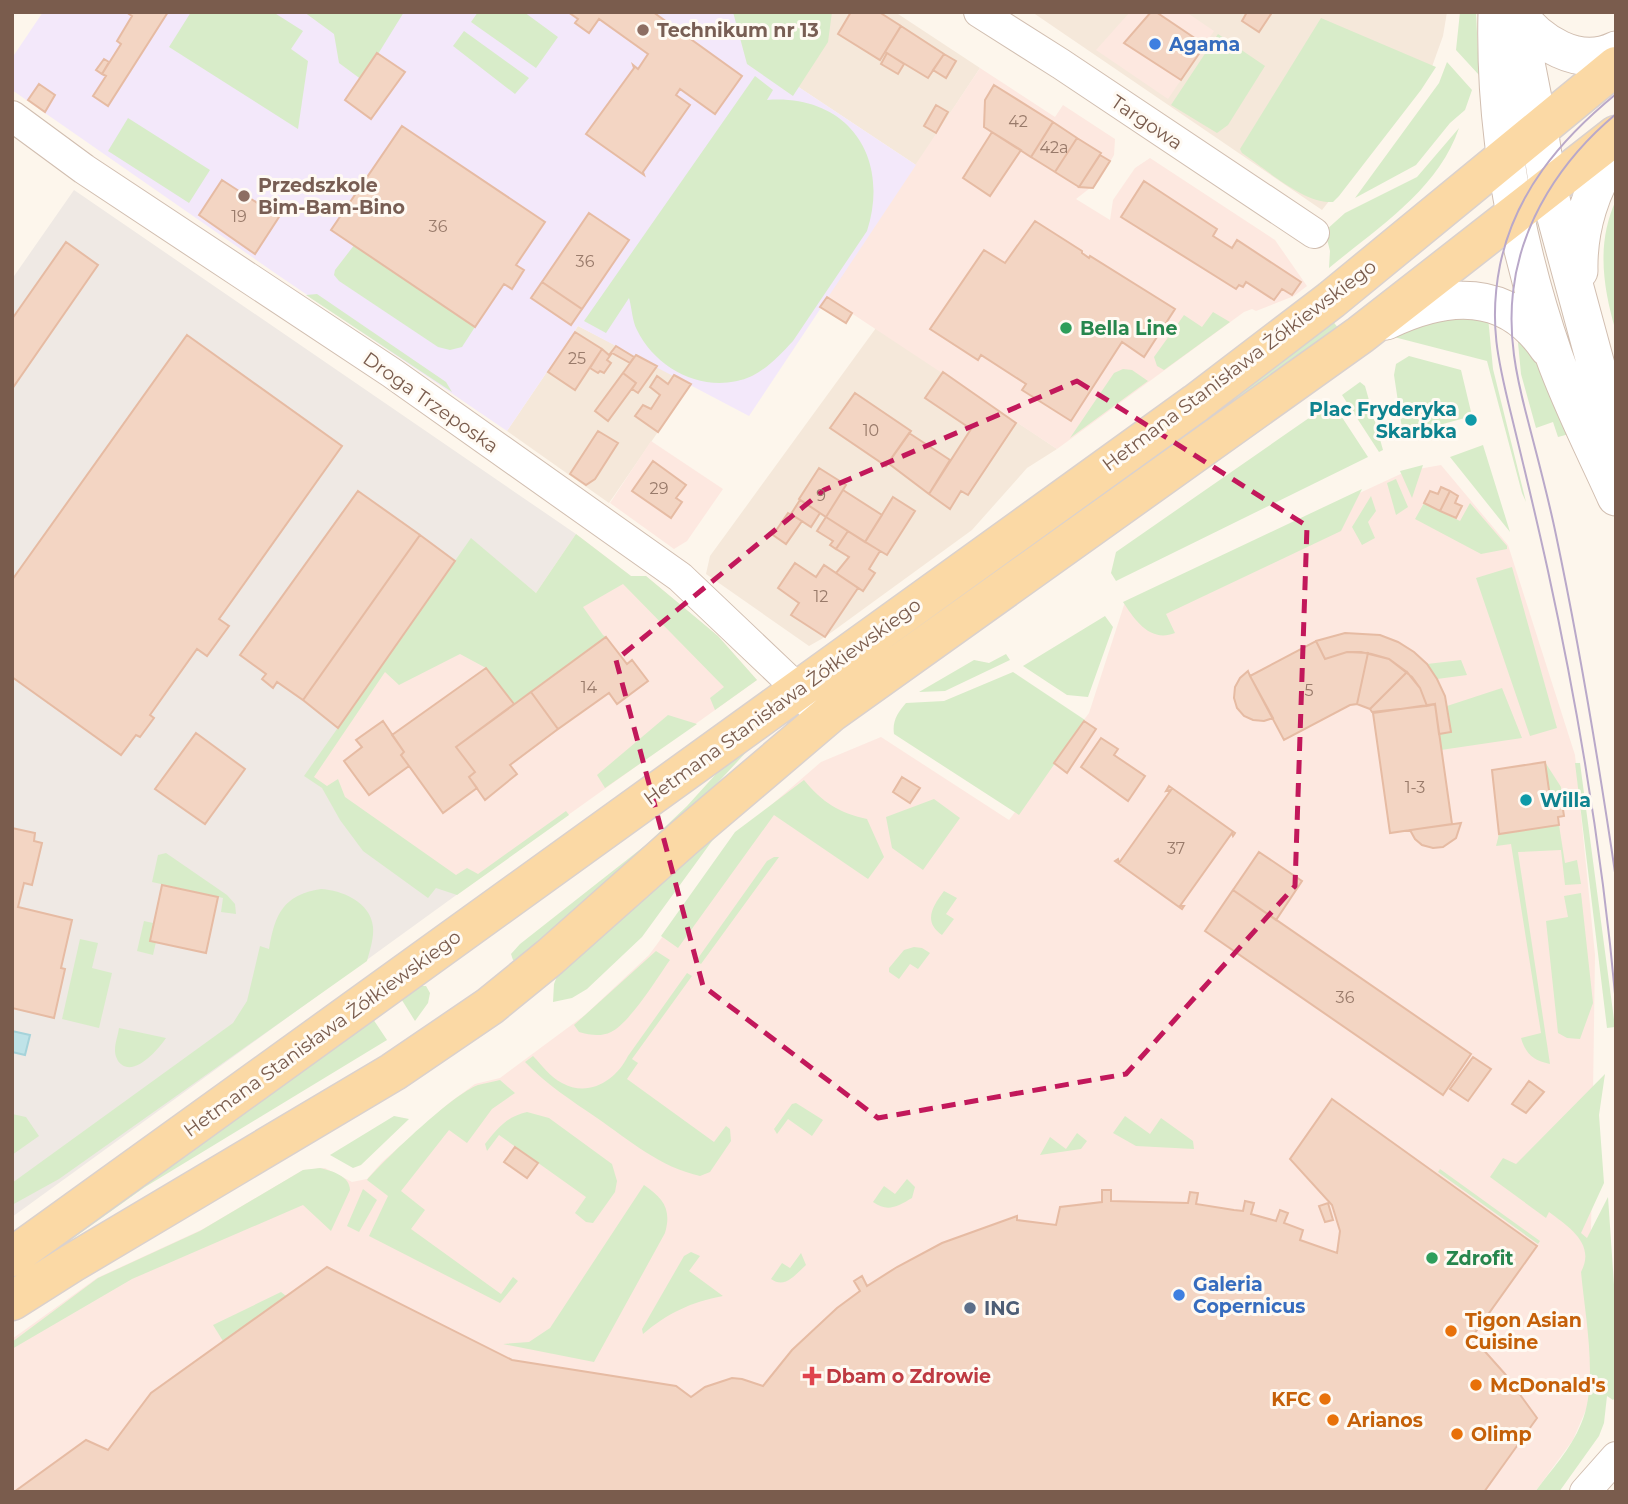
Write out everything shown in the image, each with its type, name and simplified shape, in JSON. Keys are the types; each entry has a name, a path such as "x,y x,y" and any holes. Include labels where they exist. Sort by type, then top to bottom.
{"main road":[{"name":"Hetmana Stanisława Żółkiewskiego","path":"12,1257 1196,403 1331,300 1616,66"},
{"name":"Hetmana Stanisława Żółkiewskiego","path":"12,1301 393,1072 490,1006 822,720 1360,335 1616,135"}],"street":[{"name":"Targowa","path":"979,12 1314,233"},
{"path":"1497,12 1504,157 1526,268 1555,358 1616,497"},
{"path":"1516,12 1537,36 1558,48 1590,56 1604,55 1616,50"},
{"path":"1516,12 1548,188 1613,428 1616,459"},
{"name":"Droga Trzeposka","path":"12,116 85,169 392,373 680,577 799,690 822,720"},
{"path":"1581,307 1579,262 1586,211 1616,152"},
{"path":"1360,335 1424,306 1448,300 1478,300 1504,309 1524,321 1555,358"},
{"path":"1585,1492 1616,1457"}],"highlighted area":[{"path":"1077,381 1307,526 1295,886 1126,1074 878,1118 703,986 616,660 824,490"}],"shaded area":[{"path":"43,12 785,12 755,58 916,165 749,416 578,326 507,431 12,90 12,58"},
{"path":"785,12 895,12 980,68 916,165 755,58"},
{"path":"1032,12 1447,12 1443,36 1429,75 1322,210"},
{"path":"1130,12 1186,12 1214,31 1168,99 1096,50"},
{"path":"980,68 1055,117 1063,105 1115,139 1114,155 1099,181 1076,199 1110,220 1113,200 1135,168 1150,158 1275,240 1307,286 1294,296 1256,311 1252,309 1244,312 1057,449 827,297"},
{"path":"74,190 576,534 536,593 471,539 305,776 466,888 12,1217 12,279"},
{"path":"578,326 691,384 609,503 507,431"},
{"path":"876,328 1057,449 1027,468 972,530 809,646 706,574 710,556"},
{"path":"651,441 723,489 687,541 674,549 610,503"},
{"path":"1441,465 1508,545 1575,755 1595,955 1591,1381 1588,1405 1573,1440 1535,1492 12,1492 12,1339 97,1278 203,1229 303,1170 325,1168 352,1182 367,1179 382,1162 449,1103 475,1084 500,1078 585,1015 649,955 739,833 821,762 881,737 1009,820 1089,713 1125,602 1407,471"},
{"path":"576,534 631,576 646,576 718,636 757,680 466,888 304,776 471,538 536,593"}],"green space":[{"path":"191,12 273,12 303,31 291,49 308,61 298,129 169,47"},
{"path":"304,12 404,12 362,80 339,63 334,34"},
{"path":"478,12 524,12 558,37 536,68 471,22"},
{"path":"733,12 832,12 828,42 793,96 747,64"},
{"path":"1460,12 1476,12 1479,75 1456,50"},
{"path":"1321,18 1436,67 1333,202 1298,192 1240,149"},
{"path":"464,31 529,78 515,94 453,46"},
{"path":"1218,34 1265,66 1228,125 1217,133 1171,105"},
{"path":"1447,62 1472,90 1465,110 1450,123 1416,165 1355,198 1439,83"},
{"path":"755,76 773,90 767,100 795,101 820,107 840,119 856,135 867,155 873,178 873,204 867,231 784,351 752,376 718,383 702,381 671,368 646,345 635,326 629,298 606,333 584,321"},
{"path":"128,118 210,170 189,203 108,151"},
{"path":"1459,128 1437,170 1421,189 1386,222 1329,268 1330,251 1325,231 1345,213 1417,177"},
{"path":"1616,200 1616,332 1605,282 1604,249"},
{"path":"355,244 475,327 462,347 450,350 438,347 339,281 334,275 335,270"},
{"path":"317,294 446,382 452,392 306,295"},
{"path":"1213,312 1230,322 1164,370 1157,366 1154,357 1184,315 1202,327"},
{"path":"1435,316 1488,317 1493,369 1526,502 1487,361 1394,337"},
{"path":"1331,319 1339,329 1094,502 1103,488"},
{"path":"1517,332 1532,344 1573,433 1558,437 1553,422 1536,428 1521,374"},
{"path":"1409,356 1461,370 1472,416 1403,435 1394,375 1396,364"},
{"path":"1123,369 1132,370 1148,381 1070,438 1114,373"},
{"path":"1360,382 1365,386 1383,450 1379,452 1342,395"},
{"path":"1332,402 1368,457 1116,581 1111,573 1116,552"},
{"path":"1483,445 1510,532 1450,457"},
{"path":"1423,465 1412,498 1400,471"},
{"path":"1396,479 1408,507 1396,515 1387,483"},
{"path":"1362,489 1341,531 1166,614 1175,633 1158,635 1144,628 1123,602"},
{"path":"1371,496 1376,511 1368,522 1375,538 1362,545 1352,527"},
{"path":"1424,503 1460,521 1470,503 1507,549 1481,554 1415,519"},
{"path":"576,534 631,576 646,576 718,636 757,680 715,710 710,698 724,687 623,584 583,607 606,637 514,704 486,668 460,654 399,685 385,672 314,777 327,786 338,779 345,797 456,875 467,868 478,874 566,811 569,815 457,895 436,888 428,898 363,851 340,820 322,788 304,776 471,538 536,593"},
{"path":"1512,567 1557,728 1530,736 1476,578"},
{"path":"1105,616 1113,627 1088,697 1067,695 1023,666"},
{"path":"1006,654 1010,660 945,691 919,692 974,660 989,663"},
{"path":"1461,660 1467,675 1437,679 1427,664"},
{"path":"1013,672 1085,720 1019,815 894,734 896,717 906,703 944,701"},
{"path":"1502,688 1522,738 1441,750 1439,734 1451,732 1447,706"},
{"path":"668,715 697,724 605,788 597,775"},
{"path":"751,747 696,806 519,962 513,960 511,954 520,944 647,844 687,806 726,763"},
{"path":"1545,762 1561,787 1562,803 1556,804 1555,796 1550,797"},
{"path":"1575,763 1580,763 1615,1027 1607,1028"},
{"path":"804,780 832,806 867,819 884,857 868,879 774,815 678,948 661,936 735,832"},
{"path":"934,799 960,818 923,870 892,848 886,817"},
{"path":"1559,825 1565,863 1577,860 1581,884 1565,885 1561,850 1518,852 1550,1064 1531,1056 1521,1038 1541,1033 1511,844 1496,846 1499,834"},
{"path":"720,830 642,937 587,989 572,998 553,1002 554,984 559,971"},
{"path":"166,853 227,895 235,904 236,914 221,912 223,898 152,882 158,855"},
{"path":"779,857 701,964 696,961 767,861"},
{"path":"321,889 346,895 367,911 373,931 367,961 59,1179 12,1205 12,1183 233,1023 247,1001 260,946 269,949 274,926 283,908 298,896"},
{"path":"944,891 957,898 946,914 954,919 942,935 933,925 931,914"},
{"path":"1581,893 1593,1003 1580,1039 1567,1038 1558,1033 1546,921 1568,917 1564,896"},
{"path":"144,921 153,923 150,940 156,942 153,955 137,951"},
{"path":"80,939 98,943 92,968 112,973 99,1028 62,1019"},
{"path":"914,947 930,953 918,969 910,964 899,979 889,972 889,968 904,950"},
{"path":"656,951 670,960 626,1019 607,1034 579,1032 574,1025"},
{"path":"687,973 692,976 632,1059 638,1063 627,1079 714,1142 726,1126 730,1129 731,1141 710,1172 700,1176 685,1172 646,1152 559,1092 525,1062 533,1056 554,1078 572,1087 601,1084 623,1065"},
{"path":"417,986 426,986 430,993 428,1003 415,1021 400,997"},
{"path":"371,1016 387,1040 145,1187 12,1282 12,1275"},
{"path":"119,1028 166,1038 144,1061 130,1067 124,1066 115,1053"},
{"path":"1605,1074 1599,1115 1604,1183 1581,1233 1587,1238 1608,1197 1616,1314 1616,1397 1613,1400 1607,1396 1604,1423 1599,1436 1559,1492 1535,1492 1572,1442 1586,1408 1590,1370 1581,1272 1585,1253 1578,1237 1565,1224 1549,1212 1546,1218 1490,1177 1503,1158 1516,1164"},
{"path":"500,1080 515,1093 492,1109 467,1143 449,1130 401,1191 425,1210 411,1229 501,1294 513,1277 518,1281 500,1303 369,1236 388,1196 367,1180 437,1113 478,1085"},
{"path":"796,1103 823,1120 812,1136 788,1119 777,1134 774,1129 792,1104"},
{"path":"527,1112 549,1118 612,1164 617,1181 615,1192 593,1223 586,1222 575,1213 586,1197 499,1135 487,1151 485,1144 498,1128 513,1117"},
{"path":"12,1114 26,1117 39,1136 12,1155"},
{"path":"394,1116 409,1119 361,1165 353,1168 330,1155"},
{"path":"1125,1116 1150,1134 1161,1118 1193,1141 1194,1149 1136,1146 1113,1133"},
{"path":"1077,1133 1087,1141 1081,1149 1040,1155 1050,1137 1066,1149"},
{"path":"320,1168 340,1175 347,1181 350,1190 331,1231 303,1205 132,1279 12,1349 12,1342 98,1278 200,1231 303,1170"},
{"path":"1440,1169 1540,1241 1538,1244 1438,1172"},
{"path":"907,1179 915,1187 912,1198 888,1208 873,1202 884,1186 895,1194"},
{"path":"644,1185 664,1205 667,1217 665,1233 594,1362 503,1344 529,1342 550,1328"},
{"path":"363,1189 377,1200 359,1232 347,1226"},
{"path":"691,1252 700,1256 689,1271 723,1296 680,1309 643,1334 642,1329 684,1256"},
{"path":"801,1253 806,1265 794,1276 785,1282 771,1279 782,1263 790,1268"},
{"path":"281,1292 286,1296 223,1341 213,1325"}],"water":[{"path":"12,1031 30,1035 25,1055 12,1052"}],"building":[{"path":"126,12 168,12 108,106 93,96 106,76 102,74 121,44 117,41 132,16"},
{"path":"568,12 653,12 742,76 715,114 680,89 676,95 690,105 643,172 644,175 586,134 634,68 633,65 638,69 648,54 599,19 589,33 575,23 578,19"},
{"path":"851,12 879,12 901,26 880,60 838,34"},
{"path":"1151,12 1156,12 1205,45 1181,80 1124,43"},
{"path":"1247,12 1271,14 1259,32 1242,21"},
{"path":"901,26 944,54 928,78 885,52"},
{"path":"377,53 405,72 371,119 345,100"},
{"path":"887,53 904,64 898,74 881,64"},
{"path":"944,54 956,61 946,78 933,70"},
{"path":"104,59 109,62 102,74 96,70"},
{"path":"39,84 55,95 45,112 28,100"},
{"path":"994,85 1053,122 1031,157 984,127 985,100"},
{"path":"936,105 948,112 936,133 924,126"},
{"path":"1053,122 1077,138 1055,172 1031,157"},
{"path":"402,126 545,222 516,265 524,270 512,289 504,284 475,327 331,230"},
{"path":"992,132 1021,150 990,196 963,178"},
{"path":"1077,138 1101,153 1079,187 1055,172"},
{"path":"1100,155 1110,161 1093,188 1079,187"},
{"path":"222,180 279,217 255,254 199,215"},
{"path":"1144,181 1217,229 1213,236 1232,248 1237,240 1301,282 1292,295 1282,289 1274,300 1246,282 1243,287 1239,285 1236,289 1121,217"},
{"path":"589,213 629,240 582,309 542,282"},
{"path":"1035,221 1089,258 1090,256 1175,309 1144,357 1122,342 1071,421 1022,390 1026,384 981,355 978,360 930,329 984,250 1005,263"},
{"path":"66,242 98,265 12,389 12,319"},
{"path":"542,282 582,309 571,325 531,298"},
{"path":"827,297 852,313 846,323 820,307"},
{"path":"575,332 602,349 575,390 548,372"},
{"path":"187,335 342,446 219,619 229,626 207,656 197,649 150,715 154,718 140,737 136,735 121,755 12,677 12,580"},
{"path":"616,346 634,357 630,363 612,353 607,360 611,363 604,373 590,368 602,349 609,355"},
{"path":"636,355 657,366 638,393 632,389 636,383 623,373"},
{"path":"943,372 1016,423 968,495 961,491 950,509 929,494 971,429 925,398"},
{"path":"623,373 636,383 608,421 595,411"},
{"path":"674,375 691,384 658,432 635,416 643,405 651,409 660,395 650,387 657,376 668,384"},
{"path":"855,393 911,431 886,466 830,428"},
{"path":"598,431 618,443 595,479 586,485 570,474"},
{"path":"909,433 950,460 929,494 888,463"},
{"path":"653,461 686,485 676,498 682,502 671,518 632,491"},
{"path":"819,468 846,485 826,517 799,499"},
{"path":"1441,487 1450,491 1440,511 1424,503 1430,491 1438,494"},
{"path":"843,490 882,515 865,542 826,517"},
{"path":"358,491 420,535 303,700 277,682 273,688 262,679 266,674 240,655"},
{"path":"1450,491 1458,496 1455,503 1462,506 1456,518 1440,511"},
{"path":"893,497 915,511 887,555 865,542"},
{"path":"800,500 820,513 811,527 791,514"},
{"path":"788,513 802,521 786,544 773,535"},
{"path":"826,517 848,531 836,549 830,545 833,541 817,531"},
{"path":"848,531 880,551 869,569 875,573 863,591 836,573 849,557 836,549"},
{"path":"420,535 455,561 338,728 303,700"},
{"path":"795,563 816,577 824,565 858,588 825,637 791,615 799,603 778,588"},
{"path":"1345,633 1380,635 1398,642 1427,664 1445,696 1451,732 1439,734 1435,704 1427,706 1412,677 1389,659 1361,652 1347,652 1325,659 1316,641"},
{"path":"606,637 627,664 632,660 648,681 617,704 609,693 558,729 531,692"},
{"path":"1316,641 1325,659 1347,652 1368,653 1357,704 1350,705 1284,740 1250,676"},
{"path":"1368,653 1389,659 1407,672 1370,709 1357,704"},
{"path":"486,668 514,704 456,747 475,772 469,777 477,788 443,813 401,755 404,752 392,735"},
{"path":"1248,671 1273,718 1253,720 1244,716 1237,708 1235,687"},
{"path":"1407,672 1420,688 1427,706 1372,712 1370,709"},
{"path":"531,692 558,729 510,765 517,774 485,800 469,777 475,772 456,747"},
{"path":"1435,704 1452,824 1390,833 1373,713"},
{"path":"383,721 404,752 401,755 409,766 369,795 344,761 362,747 356,740"},
{"path":"1084,721 1096,729 1067,773 1054,763"},
{"path":"196,733 245,769 205,824 155,789"},
{"path":"1101,738 1118,749 1114,755 1145,776 1128,801 1081,767"},
{"name":"Willa","path":"1545,762 1550,797 1555,796 1556,804 1562,803 1564,816 1558,817 1559,825 1499,834 1492,770"},
{"path":"902,777 920,788 910,803 893,792"},
{"path":"1169,786 1235,833 1233,836 1232,833 1180,906 1184,906 1182,909 1115,861 1118,859 1119,863 1171,790 1166,791"},
{"path":"1461,823 1456,838 1443,847 1422,845 1410,830"},
{"path":"12,828 35,833 34,841 42,843 32,885 24,883 18,907 72,920 61,968 65,969 54,1018 12,1008"},
{"path":"1259,852 1302,881 1276,920 1233,890"},
{"path":"162,885 218,897 206,953 150,941"},
{"path":"1233,890 1471,1054 1443,1095 1205,931"},
{"path":"1473,1057 1491,1069 1468,1101 1450,1089"},
{"path":"1529,1081 1544,1092 1526,1113 1512,1104"},
{"name":"Galeria Copernicus","path":"1332,1099 1537,1246 1472,1337 1505,1374 1537,1418 1484,1492 14,1492 86,1440 108,1450 151,1393 327,1267 512,1360 676,1386 691,1397 705,1387 732,1378 763,1386 792,1350 837,1308 860,1291 854,1281 862,1276 867,1286 942,1243 1017,1216 1017,1220 1056,1225 1060,1207 1102,1202 1102,1190 1111,1190 1111,1201 1188,1203 1190,1192 1198,1193 1196,1204 1243,1211 1245,1201 1254,1203 1251,1214 1276,1221 1280,1210 1288,1213 1284,1223 1303,1230 1300,1240 1337,1253 1340,1231 1332,1205 1290,1159"},
{"path":"515,1147 538,1163 527,1178 504,1162"},
{"path":"1328,1203 1333,1220 1325,1222 1319,1206"}],"tram line":[{"path":"1616,94 1576,130 1529,191 1507,239 1500,265 1495,307 1503,382 1548,571 1580,732 1597,841 1616,1004"},
{"path":"1616,114 1578,151 1547,193 1525,241 1518,266 1512,308 1514,355 1519,386 1550,506 1573,621 1616,879"}],"place":[{"name":"Technikum nr 13","path":"643,30"},
{"name":"Agama","path":"1155,44"},
{"name":"Przedszkole Bim-Bam-Bino","path":"244,196"},
{"name":"Bella Line","path":"1066,328"},
{"name":"Plac Fryderyka Skarbka","path":"1471,420"},
{"name":"Willa","path":"1526,800"},
{"name":"Zdrofit","path":"1432,1258"},
{"name":"Galeria Copernicus","path":"1179,1295"},
{"name":"ING","path":"970,1308"},
{"name":"Tigon Asian Cuisine","path":"1451,1331"},
{"name":"Dbam o Zdrowie","path":"812,1376"},
{"name":"McDonald's","path":"1476,1385"},
{"name":"KFC","path":"1325,1399"},
{"name":"Arianos","path":"1333,1420"},
{"name":"Olimp","path":"1457,1434"}]}
